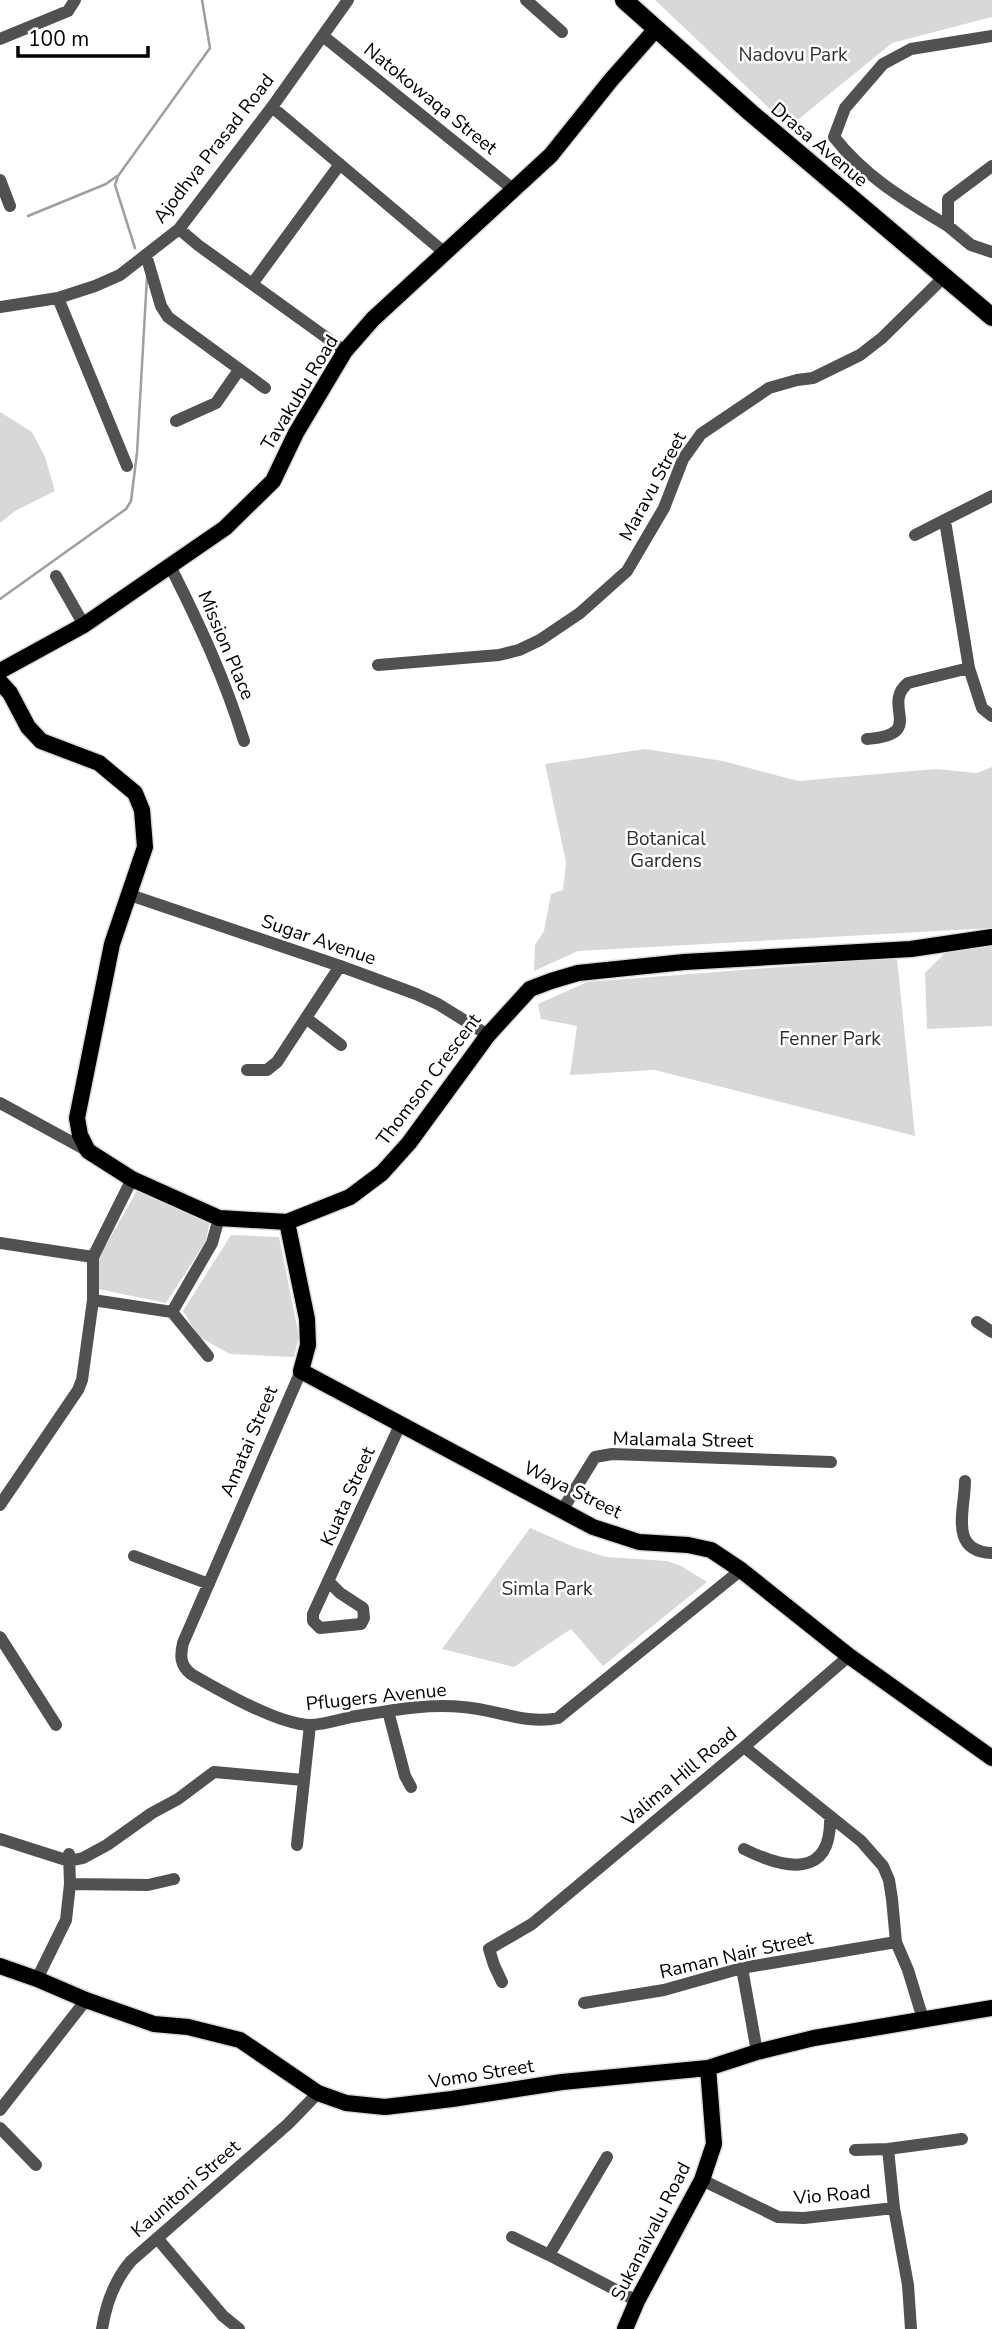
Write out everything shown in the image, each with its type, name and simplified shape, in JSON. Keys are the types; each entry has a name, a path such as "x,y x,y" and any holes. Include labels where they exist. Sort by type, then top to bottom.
{"highway":[{"name":"Drasa Avenue","path":"624,0 751,114 992,317"}],"main road":[{"name":"Tavakubu Road","path":"0,671 83,625 225,528 273,481 296,433 345,351 373,318 551,155 656,29"},
{"path":"0,682 10,692 28,727 41,741 99,762 135,793 142,810 145,847 112,943 77,1118 80,1135 88,1151"},
{"name":"Thomson Crescent","path":"88,1151 132,1179 219,1218 286,1222 351,1197 382,1173 409,1143 488,1035 530,989 578,973 684,962 911,949 992,937"},
{"name":"Amatai Street","path":"286,1222 307,1319 309,1345 301,1371"},
{"name":"Waya Street","path":"301,1371 593,1527 639,1542 711,1549 849,1656 992,1759"},
{"name":"Vomo Street","path":"0,1966 155,2024 188,2027 240,2040 318,2093 346,2103 397,2107 562,2082 708,2068 814,2038 992,2008"},
{"name":"Sukanaivalu Road","path":"629,2326 637,2301 702,2180 714,2144 708,2068"}],"street":[{"path":"0,39 68,10 75,0"},
{"name":"Ajodhya Prasad Road","path":"0,307 58,298 120,275 179,229 272,107 348,0"},
{"path":"526,0 562,32"},
{"name":"Natokowaqa Street","path":"323,36 514,190"},
{"path":"992,36 911,49 883,64 845,108 834,138 850,157 890,191 948,226 971,245 992,252"},
{"path":"272,107 444,253"},
{"path":"252,284 340,164"},
{"path":"948,226 948,200 992,166"},
{"path":"0,180 10,206"},
{"path":"179,229 345,351"},
{"path":"146,255 161,306 167,317 265,388"},
{"name":"Maravu Street","path":"378,664 499,655 519,650 540,640 580,613 627,571 664,508 683,459 701,434 769,388 813,378 860,355 882,338 944,276"},
{"path":"58,298 127,466"},
{"path":"176,421 216,403 239,370"},
{"path":"915,536 992,496"},
{"path":"945,521 969,668 982,708 992,716"},
{"name":"Mission Place","path":"170,566 205,635 231,698 244,741"},
{"path":"56,576 83,625"},
{"path":"867,739 896,733 900,725 898,699 901,690 908,683 969,668"},
{"name":"Sugar Avenue","path":"130,895 340,966 438,1004 488,1035"},
{"path":"247,1070 272,1068 340,966"},
{"path":"306,1018 341,1045"},
{"path":"0,1103 88,1151"},
{"path":"0,1505 78,1390 82,1380 93,1300 93,1257 132,1179"},
{"path":"172,1312 212,1243 219,1218"},
{"path":"0,1243 93,1257"},
{"path":"93,1300 172,1312 208,1356"},
{"path":"977,1322 992,1332"},
{"name":"Amatai Street","path":"185,1669 180,1656 183,1643 301,1371"},
{"name":"Kuata Street","path":"329,1582 335,1590 363,1608 364,1618 360,1624 328,1629 316,1626 313,1614 400,1425"},
{"name":"Malamala Street","path":"563,1509 595,1457 612,1454 831,1462"},
{"path":"965,1481 961,1522 964,1536 979,1552 992,1553"},
{"path":"134,1556 209,1584"},
{"name":"Pflugers Avenue","path":"185,1669 253,1706 282,1718 310,1725 424,1707 464,1707 542,1721 558,1718 740,1570"},
{"path":"0,1637 56,1726"},
{"name":"Valima Hill Road","path":"502,1982 489,1949 532,1924 849,1656"},
{"path":"388,1711 405,1776 411,1787"},
{"path":"297,1844 310,1725"},
{"path":"744,1747 861,1841 883,1866 891,1889 896,1942 923,2019"},
{"path":"0,1839 69,1858 83,1858 178,1799 214,1772 303,1780"},
{"path":"744,1849 777,1864 802,1864 825,1850 831,1835 830,1817"},
{"path":"37,1979 66,1920 70,1884 69,1858"},
{"path":"70,1884 148,1885 174,1880"},
{"name":"Raman Nair Street","path":"584,2003 664,1990 742,1968 896,1942"},
{"path":"742,1968 757,2052"},
{"path":"0,2110 86,2000"},
{"name":"Kaunitoni Street","path":"103,2329 112,2290 120,2274 157,2238 288,2124 318,2093"},
{"path":"0,2128 36,2165"},
{"path":"855,2150 888,2149 962,2139"},
{"path":"888,2149 894,2208"},
{"path":"549,2255 607,2157"},
{"name":"Vio Road","path":"702,2180 778,2217 804,2218 894,2208 908,2285 911,2329"},
{"path":"512,2237 637,2301"},
{"path":"157,2238 223,2316 239,2329"}],"green space":[{"name":"Nadovu Park","path":"655,0 992,0 992,17 892,43 789,127"},
{"path":"0,412 32,432 45,457 55,491 15,511 0,523"},
{"name":"Botanical Gardens","path":"645,749 723,761 798,781 936,769 977,773 992,767 992,928 578,951 534,971 535,945 544,931 551,894 563,890 566,862 545,764"},
{"path":"992,945 992,1026 927,1029 925,973 945,953"},
{"name":"Fenner Park","path":"897,958 915,1136 655,1070 570,1075 577,1026 541,1019 538,1004 587,982"},
{"path":"145,1177 211,1214 206,1241 166,1303 98,1289 98,1259"},
{"path":"231,1235 279,1237 299,1336 294,1357 230,1354 199,1337 183,1311"},
{"name":"Simla Park","path":"530,1528 606,1557 667,1561 707,1582 603,1666 571,1629 514,1667 442,1649"}],"waterway":[{"path":"135,248 115,185 118,176 210,48 202,0"},
{"path":"28,216 106,184 117,176"},
{"path":"0,599 126,509 131,501 137,453 147,277"}]}
